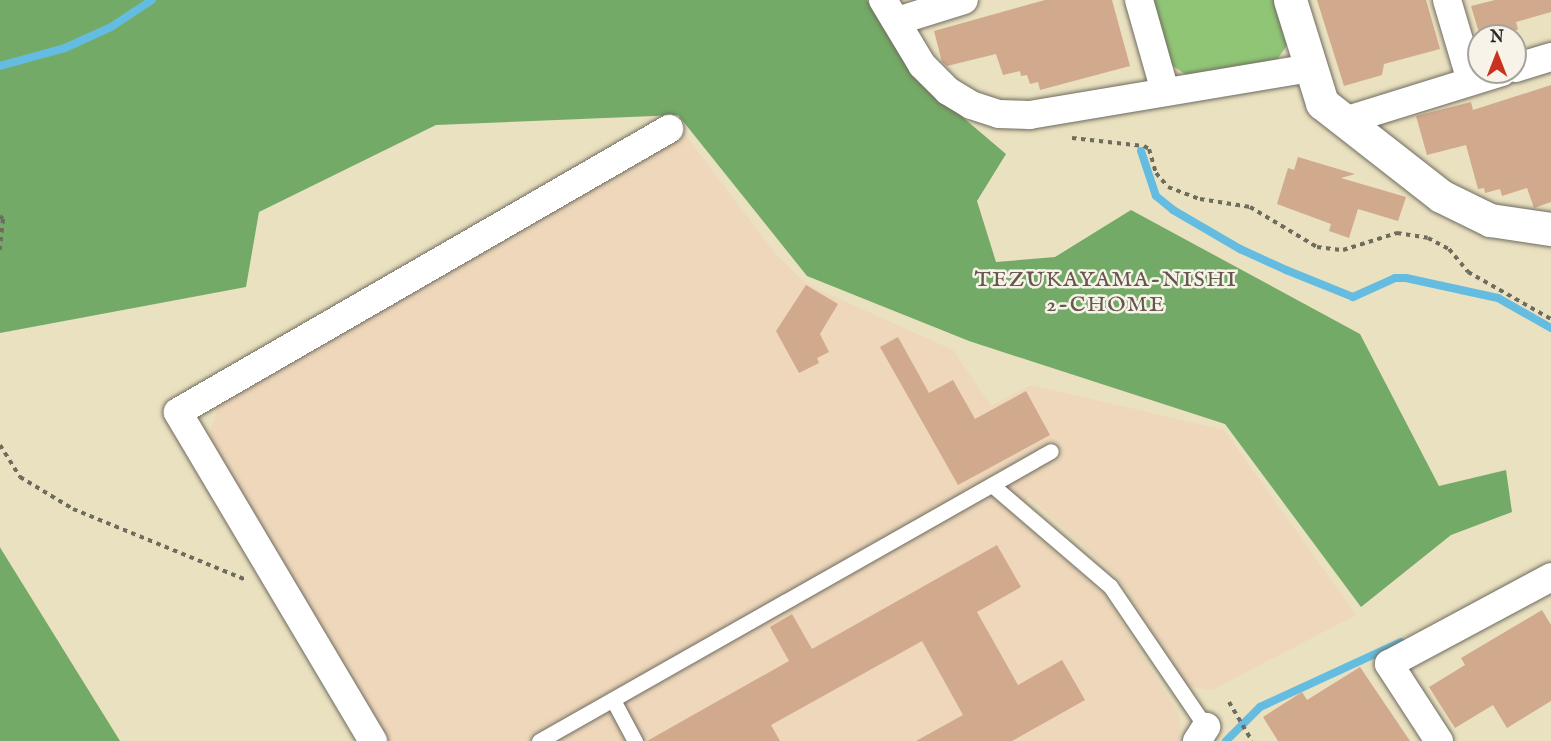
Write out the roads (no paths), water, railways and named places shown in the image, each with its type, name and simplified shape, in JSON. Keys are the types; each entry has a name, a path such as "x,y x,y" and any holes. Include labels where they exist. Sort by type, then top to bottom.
{"street":[{"path":"964,0 890,11 922,65 948,91 971,105 999,114 1030,115 1310,68"},
{"path":"1139,0 1165,91"},
{"path":"1290,0 1322,103 1441,196 1490,220 1551,229"},
{"path":"1447,0 1467,68"},
{"path":"1527,64 1551,57"},
{"path":"1344,121 1467,82"},
{"path":"373,741 178,412 669,129"},
{"path":"1439,741 1389,664 1551,577"}],"lane":[{"path":"538,741 1051,451"},
{"path":"992,485 1110,586 1202,734"},
{"path":"613,700 635,741"}],"waterway":[{"path":"0,66 65,48 111,27 152,0"},
{"path":"1141,151 1156,196 1173,210 1240,249 1286,270 1353,297 1395,278 1406,278 1498,298 1551,328"},
{"path":"1226,741 1260,707 1401,642"}],"district":[{"name":"TEZUKAYAMA-NISHI 2-CHOME","path":"1106,292"}]}
